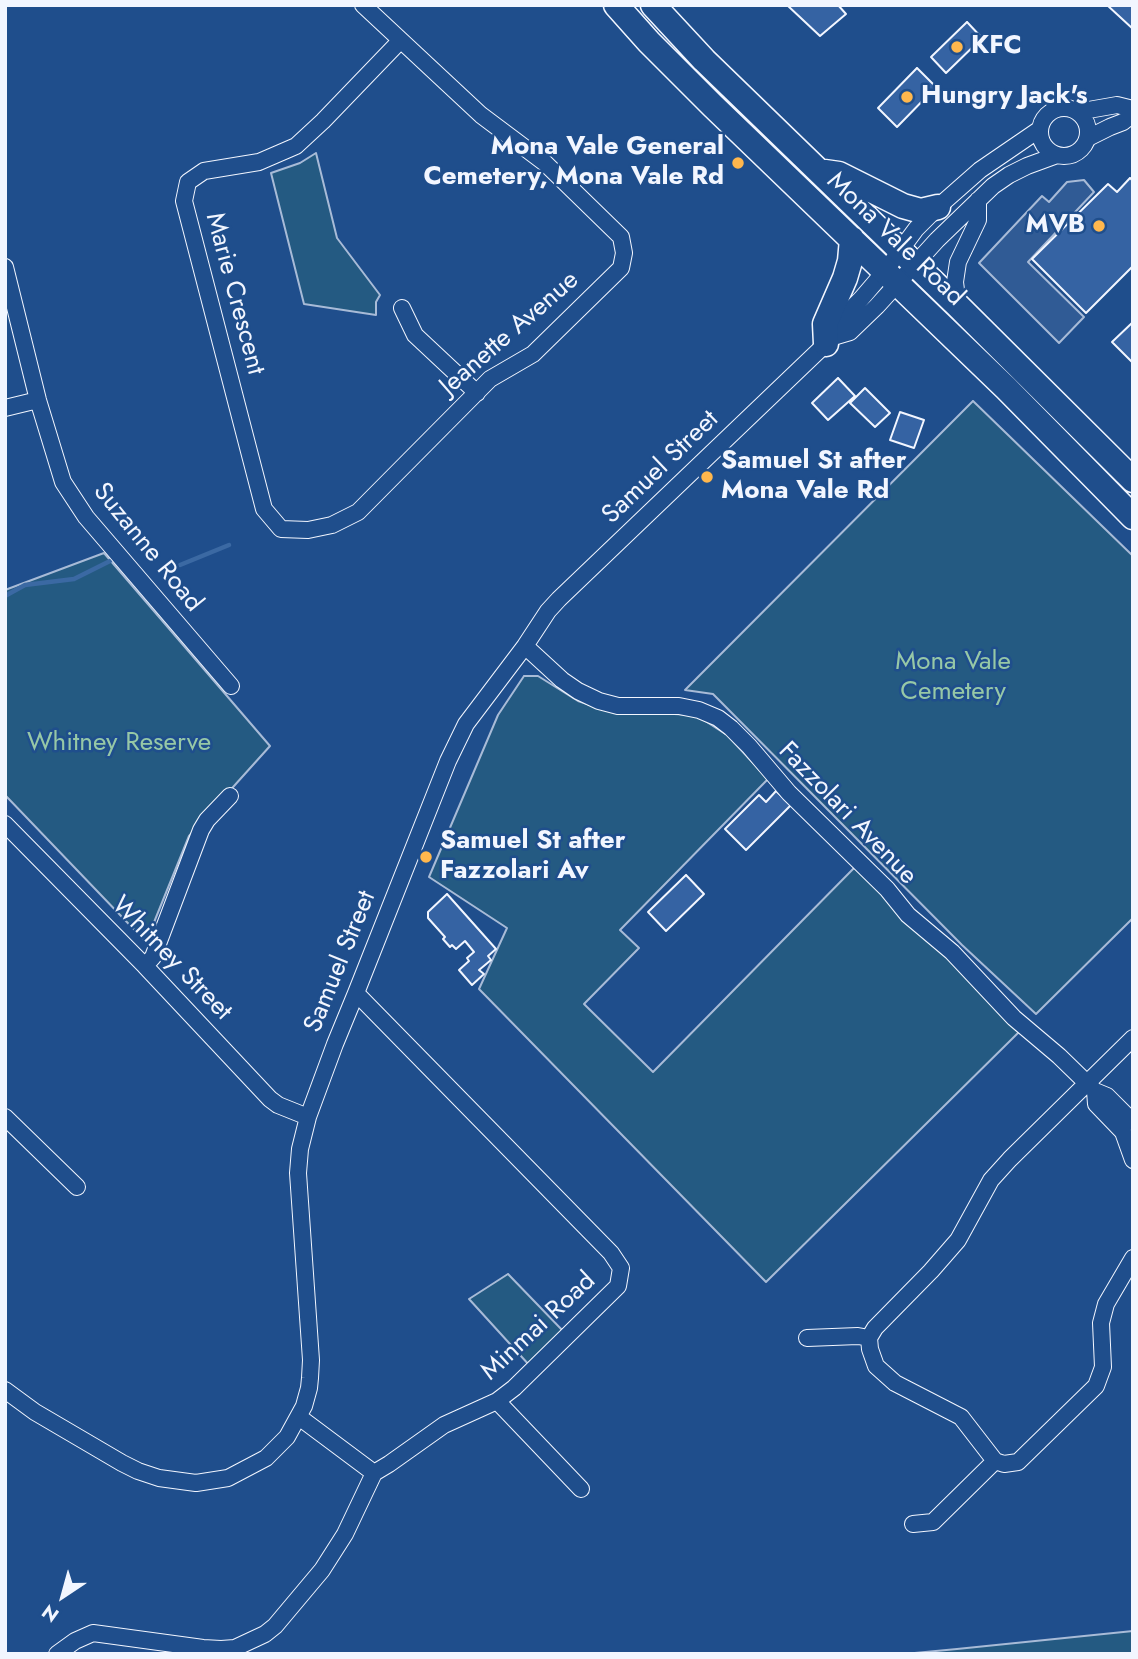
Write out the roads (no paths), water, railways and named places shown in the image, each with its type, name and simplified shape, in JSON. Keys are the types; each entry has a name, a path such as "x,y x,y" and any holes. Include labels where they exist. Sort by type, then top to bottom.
{"highway":[{"name":"Mona Vale Road","path":"616,5 713,106 1006,388 1133,517"},
{"name":"Mona Vale Road","path":"653,5 704,61 958,306 1133,480"},
{"path":"818,171 839,174 903,206 921,211 938,207"},
{"path":"830,340 825,324 845,278 852,239"}],"street":[{"name":"Jeanette Avenue","path":"264,509 281,528 308,530 332,525 358,512 490,380 533,354 621,268 624,253 621,237 545,163 481,116 363,5"},
{"name":"Marie Crescent","path":"264,509 184,201 188,182 204,171 259,162 296,146 400,41"},
{"path":"1077,112 1117,105 1133,112 1123,122 1088,138 1080,151 1073,155 1056,155 1049,151 1044,145 1040,129 1047,115 1054,110 1070,109 1077,112 1086,123 1088,138"},
{"path":"907,257 916,229 938,207 980,170 1040,129"},
{"path":"907,257 937,240 978,200 1009,175 1056,155"},
{"path":"958,306 958,262 978,220 978,200"},
{"name":"Samuel Street","path":"5,1390 35,1412 138,1471 159,1478 196,1483 228,1478 266,1458 287,1437 306,1399 311,1360 298,1173 300,1149 308,1117 335,1044 456,742 471,716 559,599 830,340 839,321 892,277 907,257"},
{"name":"Suzanne Road","path":"5,267 38,400 63,482 86,517 231,686"},
{"path":"402,308 415,335 477,393"},
{"path":"5,408 38,400"},
{"name":"Fazzolari Avenue","path":"525,646 562,680 599,701 618,706 679,706 699,710 718,718 731,728 789,793 887,890 908,915 952,952 1014,1018 1091,1087 1107,1096 1133,1122"},
{"path":"145,966 153,957 201,830 230,796"},
{"name":"Whitney Street","path":"5,824 145,966 270,1099 308,1117"},
{"name":"Minmai Road","path":"356,993 611,1253 621,1268 618,1286 514,1388 498,1401 444,1424 374,1473"},
{"path":"1133,1038 1091,1087 1010,1159 991,1180 958,1240 875,1328 869,1338 876,1366 895,1383 961,1417 995,1461 1004,1464 1018,1462 1096,1386 1103,1367 1101,1323 1106,1304 1133,1258"},
{"name":"Fazzolari Avenue","path":"1091,1087 1096,1104 1123,1132 1133,1160"},
{"path":"5,1117 78,1187"},
{"path":"807,1338 869,1338"},
{"path":"498,1401 581,1489"},
{"path":"57,1654 75,1641 93,1633 203,1648 235,1648 265,1634 282,1618 321,1570 349,1527 374,1473 299,1417"},
{"path":"913,1524 933,1522 995,1461"}],"waterway":[{"path":"180,565 229,545"},
{"path":"5,596 25,585 74,579 110,561"}],"place":[{"name":"KFC","path":"957,47"},
{"name":"Hungry Jack's","path":"907,97"},
{"name":"Mona Vale General Cemetery, Mona Vale Rd","path":"738,163"},
{"name":"MVB","path":"1099,226"},
{"name":"Samuel St after Mona Vale Rd","path":"707,477"},
{"name":"Samuel St after Fazzolari Av","path":"426,857"}],"park label":[{"name":"Mona Vale Cemetery","path":"953,678"},
{"name":"Whitney Reserve","path":"119,744"}]}
